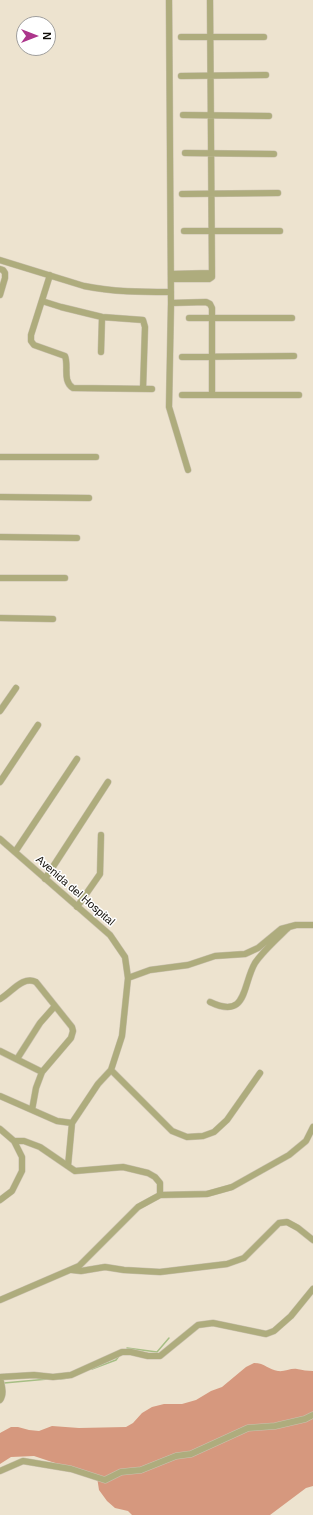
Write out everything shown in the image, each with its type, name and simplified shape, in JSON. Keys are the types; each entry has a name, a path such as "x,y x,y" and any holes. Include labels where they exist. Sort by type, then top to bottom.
{"street":[{"path":"169,0 171,277 169,407 188,470"},
{"path":"171,277 212,274 210,0"},
{"path":"181,38 264,37"},
{"path":"181,76 266,75"},
{"path":"183,115 269,116"},
{"path":"185,153 274,154"},
{"path":"182,194 278,193"},
{"path":"184,231 280,232"},
{"path":"0,260 84,286 109,291 171,292"},
{"path":"0,269 3,270 5,276 0,295"},
{"path":"50,276 32,331 31,341 34,345 65,356 67,365 66,380 69,386 73,388 152,389"},
{"path":"42,300 61,307 102,317 140,319 145,323 143,389"},
{"path":"171,303 206,302 210,304 212,308 212,395"},
{"path":"101,352 102,317"},
{"path":"188,318 292,318"},
{"path":"182,356 294,356"},
{"path":"182,395 299,395"},
{"path":"0,457 96,457"},
{"path":"0,497 89,498"},
{"path":"0,537 77,538"},
{"path":"0,578 65,578"},
{"path":"0,618 53,618"},
{"path":"0,711 16,688"},
{"path":"0,782 38,725"},
{"path":"15,852 77,759"},
{"path":"45,879 108,782"},
{"path":"77,907 100,874 101,835"},
{"name":"Avenida del Hospital","path":"0,839 110,935 125,956 128,978 122,1036 111,1070 98,1084 72,1123 68,1166"},
{"path":"128,978 150,970 188,965 215,956 245,954 258,948 281,929 296,925 313,925"},
{"path":"210,1002 219,1006 229,1007 239,1003 256,962 289,927"},
{"path":"1,999 18,985 28,980 33,980 72,1027 72,1035 42,1072 36,1088 32,1110"},
{"path":"17,1059 40,1023 54,1006"},
{"path":"0,1050 42,1072"},
{"path":"111,1070 172,1131 187,1137 203,1136 214,1132 227,1120 260,1073"},
{"path":"0,1096 57,1121 72,1123"},
{"path":"0,1300 79,1266 138,1207 160,1195 207,1194 232,1187 289,1155 306,1141 313,1127"},
{"path":"0,1129 14,1141 22,1156 22,1171 12,1191 0,1200"},
{"path":"14,1141 24,1141 40,1147 75,1171 123,1167 155,1176 160,1183 160,1195"},
{"path":"70,1270 81,1271 104,1267 124,1270 160,1272 227,1264 244,1258 279,1223 287,1222 298,1228 313,1240"},
{"path":"0,1400 2,1397 2,1387 0,1378 34,1375 53,1377 71,1375 122,1352 130,1352 148,1356 160,1356 198,1325 213,1323 266,1334 274,1331 291,1316 313,1290"},
{"path":"0,1471 23,1461 71,1469 105,1480 121,1472 141,1470 176,1456 191,1454 248,1428 276,1426 313,1415"}],"shaded area":[{"path":"254,1363 261,1364 278,1371 295,1369 313,1371 313,1486 306,1488 270,1515 132,1515 128,1511 115,1508 107,1501 99,1490 97,1477 34,1456 11,1457 0,1464 0,1433 11,1427 39,1431 52,1426 79,1428 126,1427 133,1423 142,1413 152,1407 164,1404 182,1404 196,1400 211,1391 222,1387 246,1367"}],"waterway":[{"path":"127,1348 157,1352 169,1338"},
{"path":"92,1369 116,1360 119,1356"},
{"path":"60,1379 68,1378"},
{"path":"4,1383 48,1379"}]}
